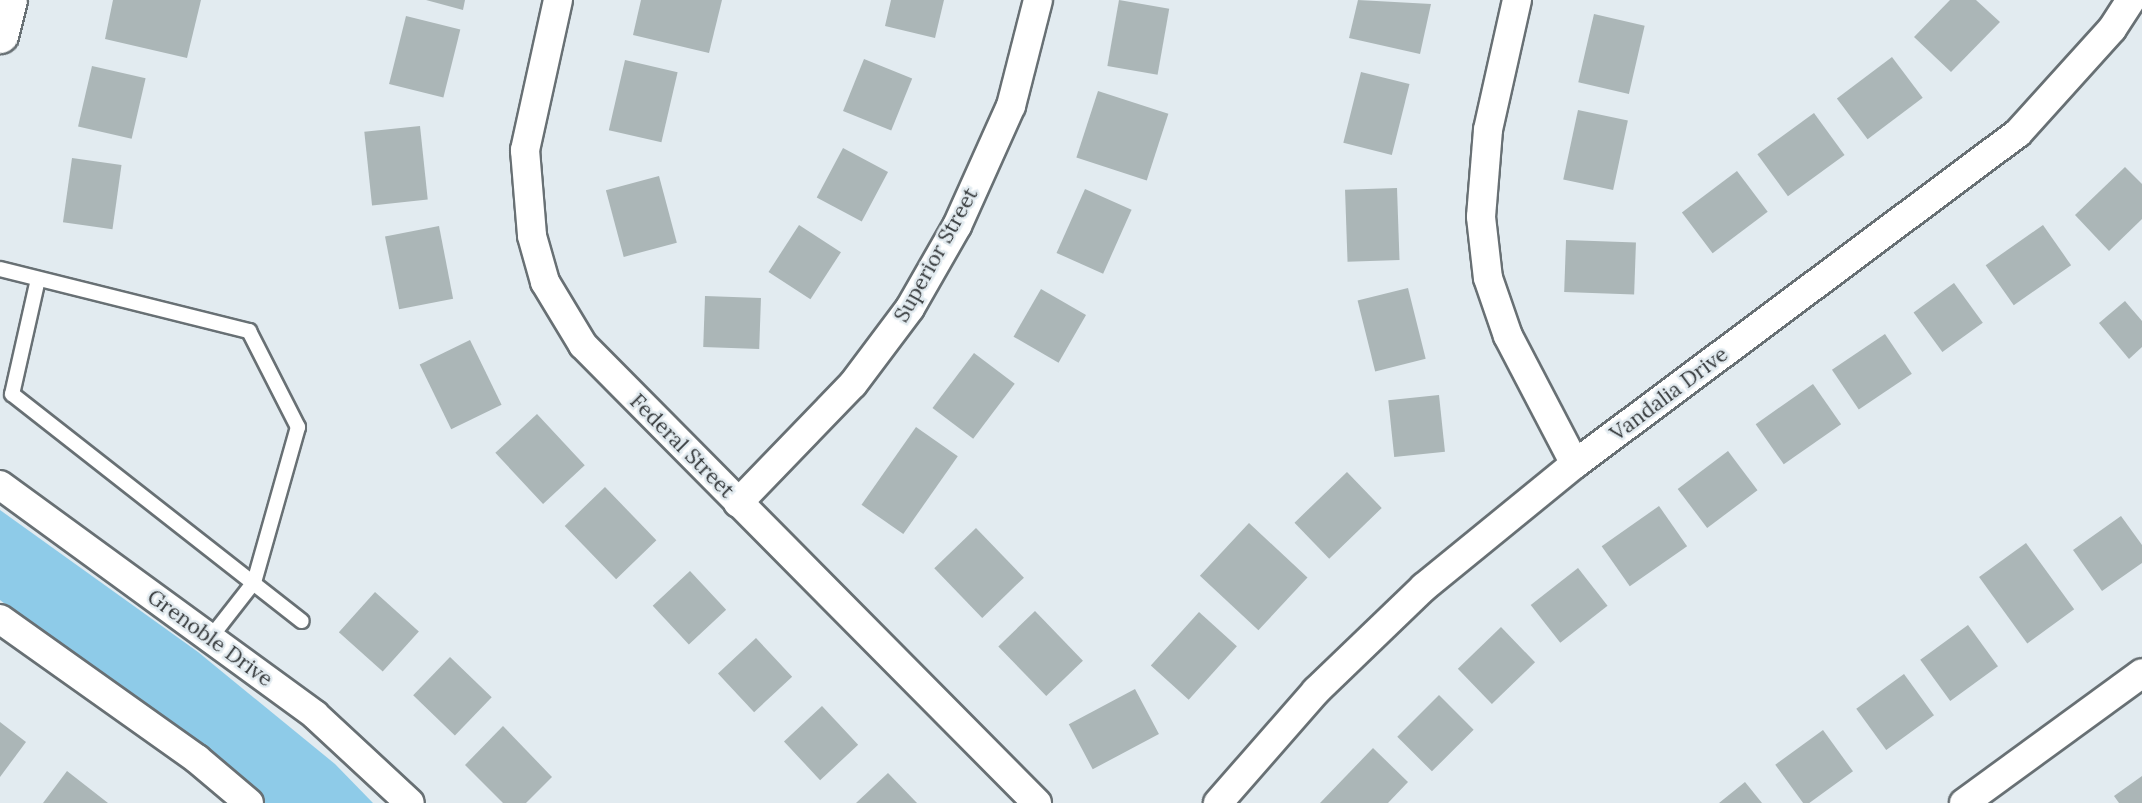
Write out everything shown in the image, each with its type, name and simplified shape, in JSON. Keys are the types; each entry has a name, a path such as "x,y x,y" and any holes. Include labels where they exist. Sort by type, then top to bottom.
{"street":[{"path":"0,35 9,0"},
{"name":"Federal Street","path":"558,0 525,150 532,236 545,282 583,345 1037,803"},
{"name":"Superior Street","path":"738,503 853,384 910,308 957,226 1012,106 1038,0"},
{"path":"1517,0 1488,130 1481,217 1488,278 1508,336 1575,464"},
{"name":"Vandalia Drive","path":"1217,803 1315,691 1423,587 1575,464 2018,133 2112,29 2131,0"},
{"name":"Grenoble Drive","path":"0,485 315,715 410,803"},
{"path":"0,618 197,759 249,803"},
{"path":"1964,803 2142,673"}],"lane":[{"path":"0,270 249,331 298,427 254,582 211,637"},
{"path":"38,278 12,394 302,621"}],"shaded area":[{"path":"0,510 198,652 335,764 373,803 261,803 0,600"}],"building":[{"path":"113,0 201,0 187,58 105,39"},
{"path":"426,0 465,0 463,10"},
{"path":"641,0 722,0 709,53 633,35"},
{"path":"891,0 944,0 935,38 885,26"},
{"path":"1119,0 1169,9 1158,75 1107,66"},
{"path":"1358,0 1431,4 1420,54 1349,38"},
{"path":"1950,0 1976,0 2000,22 1951,72 1914,37"},
{"path":"1594,14 1645,26 1629,94 1578,82"},
{"path":"406,16 460,30 443,97 389,84"},
{"path":"1892,57 1923,98 1868,139 1837,99"},
{"path":"864,59 912,78 891,130 843,111"},
{"path":"625,60 678,72 661,142 609,130"},
{"path":"92,66 146,78 132,139 78,126"},
{"path":"1361,72 1410,84 1392,155 1343,143"},
{"path":"1098,91 1168,114 1147,180 1076,158"},
{"path":"1578,110 1628,121 1613,190 1563,179"},
{"path":"1814,113 1845,155 1788,196 1757,154"},
{"path":"420,126 428,200 372,205 364,132"},
{"path":"843,148 888,172 862,221 817,197"},
{"path":"72,158 122,165 112,229 63,222"},
{"path":"2125,167 2142,184 2142,219 2109,251 2075,215"},
{"path":"1737,171 1768,212 1713,253 1682,213"},
{"path":"659,176 677,243 624,257 606,190"},
{"path":"1397,188 1400,260 1348,262 1345,190"},
{"path":"1085,189 1132,210 1103,274 1057,253"},
{"path":"799,225 841,252 810,299 769,272"},
{"path":"2043,225 2071,265 2014,305 1986,265"},
{"path":"439,226 453,299 399,309 385,236"},
{"path":"1566,240 1636,242 1634,294 1564,292"},
{"path":"1954,283 1983,323 1942,352 1914,312"},
{"path":"1408,288 1426,359 1375,371 1358,301"},
{"path":"1041,289 1086,315 1059,363 1014,337"},
{"path":"705,296 761,298 759,349 703,347"},
{"path":"2125,301 2142,321 2142,347 2129,359 2099,323"},
{"path":"1885,334 1912,374 1859,410 1832,370"},
{"path":"470,340 502,405 451,429 420,365"},
{"path":"974,353 1015,384 973,439 932,408"},
{"path":"1813,384 1841,424 1784,464 1756,424"},
{"path":"1439,395 1445,452 1394,457 1388,400"},
{"path":"537,414 585,465 543,504 495,453"},
{"path":"916,427 958,456 903,534 862,505"},
{"path":"1728,451 1757,490 1707,528 1678,489"},
{"path":"1347,472 1382,508 1329,559 1294,523"},
{"path":"605,487 656,540 616,579 565,526"},
{"path":"1659,506 1687,546 1630,586 1602,546"},
{"path":"2121,516 2142,545 2142,563 2102,591 2073,550"},
{"path":"1249,523 1308,578 1258,630 1200,576"},
{"path":"976,528 1024,578 982,618 934,568"},
{"path":"2026,543 2074,609 2027,643 1979,577"},
{"path":"1578,568 1608,606 1560,643 1531,605"},
{"path":"690,571 726,610 689,645 653,606"},
{"path":"375,592 419,631 383,672 339,632"},
{"path":"1035,611 1083,661 1046,696 998,646"},
{"path":"1199,612 1237,646 1189,700 1151,666"},
{"path":"1968,625 1998,666 1950,701 1920,660"},
{"path":"1501,627 1535,662 1492,704 1458,669"},
{"path":"756,638 792,677 754,712 718,673"},
{"path":"450,657 492,697 455,735 413,695"},
{"path":"1904,674 1934,715 1886,750 1856,709"},
{"path":"1135,689 1159,734 1093,769 1069,724"},
{"path":"1439,695 1474,730 1432,771 1397,737"},
{"path":"822,706 858,745 820,780 784,741"},
{"path":"0,722 26,742 0,777"},
{"path":"503,726 552,777 526,803 503,803 465,765"},
{"path":"1823,730 1853,771 1809,803 1803,803 1775,765"},
{"path":"1373,748 1408,782 1388,803 1320,803"},
{"path":"67,771 108,803 43,803"},
{"path":"888,773 917,803 856,803"},
{"path":"2142,776 2142,803 2119,803 2114,796"},
{"path":"1745,782 1762,803 1719,803"}]}
